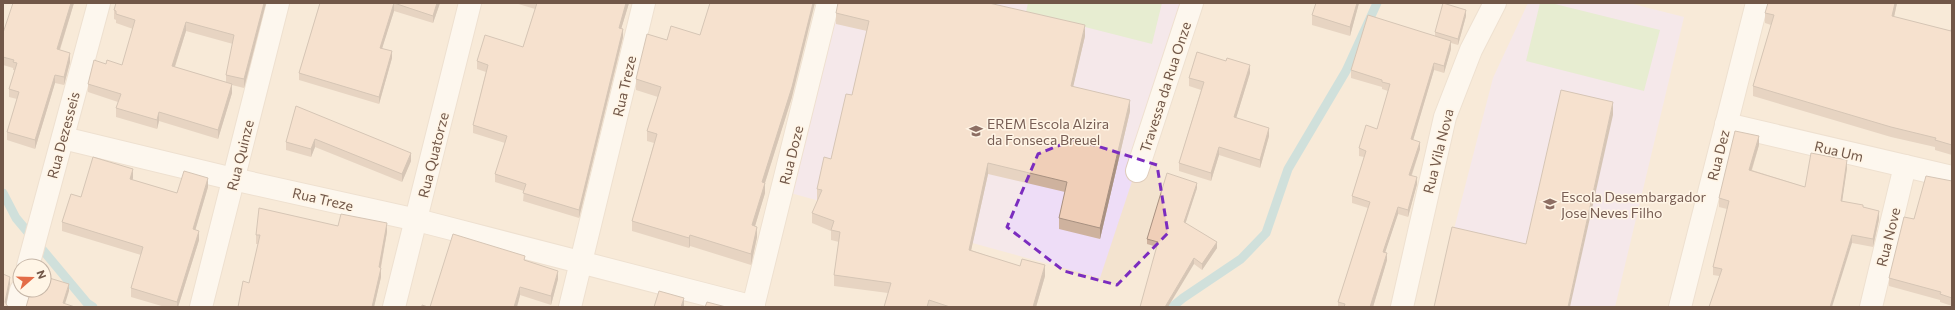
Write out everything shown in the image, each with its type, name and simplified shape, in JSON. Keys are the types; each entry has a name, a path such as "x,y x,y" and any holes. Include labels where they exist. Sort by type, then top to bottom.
{"street":[{"name":"Rua Dezesseis","path":"30,258 99,3"},
{"name":"Rua Quinze","path":"201,307 278,3"},
{"name":"Rua Quatorze","path":"394,307 417,220 470,3"},
{"name":"Rua Treze","path":"570,307 644,3"},
{"name":"Rua Doze","path":"753,307 828,3"},
{"name":"Travessa da Rua Onze","path":"1138,171 1192,3"},
{"name":"Rua Vila Nova","path":"1402,307 1445,117 1471,50 1495,3"},
{"name":"Rua Dez","path":"1680,307 1757,3"},
{"name":"Rua Um","path":"1726,124 1952,177"},
{"name":"Rua Treze","path":"63,138 234,179 417,220 582,262"},
{"name":"Rua Nove","path":"1871,307 1905,166"},
{"path":"582,262 753,307"}],"highlighted area":[{"path":"1075,139 1157,165 1168,233 1117,285 1064,271 1007,227 1038,154"}],"shaded area":[{"path":"3,3 1952,3 1952,307 3,307"},
{"name":"EREM Escola Alzira da Fonseca Breuel","path":"840,3 1191,3 1100,278 787,192"},
{"name":"Escola Desembargador Jose Neves Filho","path":"1528,3 1629,3 1684,17 1615,307 1434,307 1493,78"}],"green space":[{"path":"1028,3 1162,3 1152,44 1026,12"},
{"path":"1540,3 1551,3 1660,30 1644,91 1526,61"}],"building":[{"path":"13,3 71,3 57,49 70,53 64,77 55,75 35,140 7,132 19,92 9,89 17,63 13,62 14,60 3,57 3,33"},
{"path":"116,3 264,3 244,79 226,75 234,35 186,22 172,66 232,84 218,130 159,112 157,120 116,108 121,94 88,84 94,60 106,64 107,60 122,65 135,20 116,14 116,11 114,10"},
{"path":"320,3 394,3 380,48 392,51 379,97 299,73"},
{"path":"394,3 437,3 433,16"},
{"path":"537,3 626,3 619,28 623,29 579,210 523,193 526,184 495,174 507,136 473,125 488,65 477,61 485,35 523,47"},
{"path":"710,3 813,3 792,87 762,182 765,183 752,225 757,227 751,254 690,235 689,238 632,221 657,134 647,131 661,87 636,79 647,34 667,40 671,26 700,35"},
{"name":"EREM Escola Alzira da Fonseca Breuel","path":"838,3 989,3 1085,25 1071,86 1130,100 1100,228 1059,218 1067,182 988,163 969,250 1020,266 1022,259 1045,265 1033,307 950,307 929,300 927,307 884,307 891,283 834,275 840,232 831,230 834,221 812,213 822,190 817,189 824,157 831,159 846,94 852,95 869,21 836,13"},
{"path":"1316,3 1357,3 1350,27 1312,15"},
{"path":"1443,3 1466,10 1458,39 1435,32"},
{"path":"1768,3 1895,3 1892,16 1951,31 1952,26 1952,145 1935,140 1936,138 1891,127 1753,86 1774,15 1765,13"},
{"path":"1368,15 1451,41 1444,66 1434,63 1411,139 1420,142 1409,175 1417,177 1408,210 1398,207 1383,252 1387,253 1370,307 1344,307 1345,304 1338,302 1370,202 1352,196 1366,151 1359,148 1366,125 1377,129 1390,84 1351,70"},
{"path":"1197,52 1226,61 1227,58 1250,65 1234,117 1269,128 1260,160 1219,147 1211,173 1179,163 1204,82 1189,78"},
{"path":"1561,90 1613,102 1568,307 1434,307 1452,227 1526,244"},
{"path":"296,106 411,153 402,174 315,139 311,149 286,142"},
{"path":"1735,131 1759,136 1749,170 1805,187 1811,153 1847,160 1841,201 1863,205 1863,207 1879,211 1873,239 1852,235 1830,307 1709,307 1722,269 1713,267 1729,201 1719,198"},
{"path":"93,157 133,169 130,179 177,193 184,171 208,178 193,229 199,231 177,302 131,288 143,247 62,222 71,194 81,197"},
{"path":"1167,173 1197,183 1184,222 1217,242 1202,264 1194,258 1165,307 1140,307 1158,242 1147,239"},
{"path":"1926,176 1952,181 1952,298 1940,294 1941,292 1889,278 1904,217 1914,219"},
{"path":"259,208 338,226 341,214 387,223 379,267 381,268 372,307 238,307 243,281 249,283 260,235 256,235"},
{"path":"453,234 525,256 524,260 558,271 551,296 520,287 514,307 430,307"},
{"path":"3,274 10,277 5,302 8,307 3,307"},
{"path":"52,279 69,284 63,303 75,307 26,307 29,298 52,298"},
{"path":"659,291 684,298 681,307 654,307"},
{"path":"707,302 726,307 705,307"}],"waterway":[{"path":"1172,307 1241,259 1266,233 1288,169 1346,71 1377,3"},
{"path":"3,193 16,218 87,303 93,307"}],"place":[{"name":"EREM Escola Alzira da Fonseca Breuel","path":"976,131"},
{"name":"Escola Desembargador Jose Neves Filho","path":"1550,204"}]}
